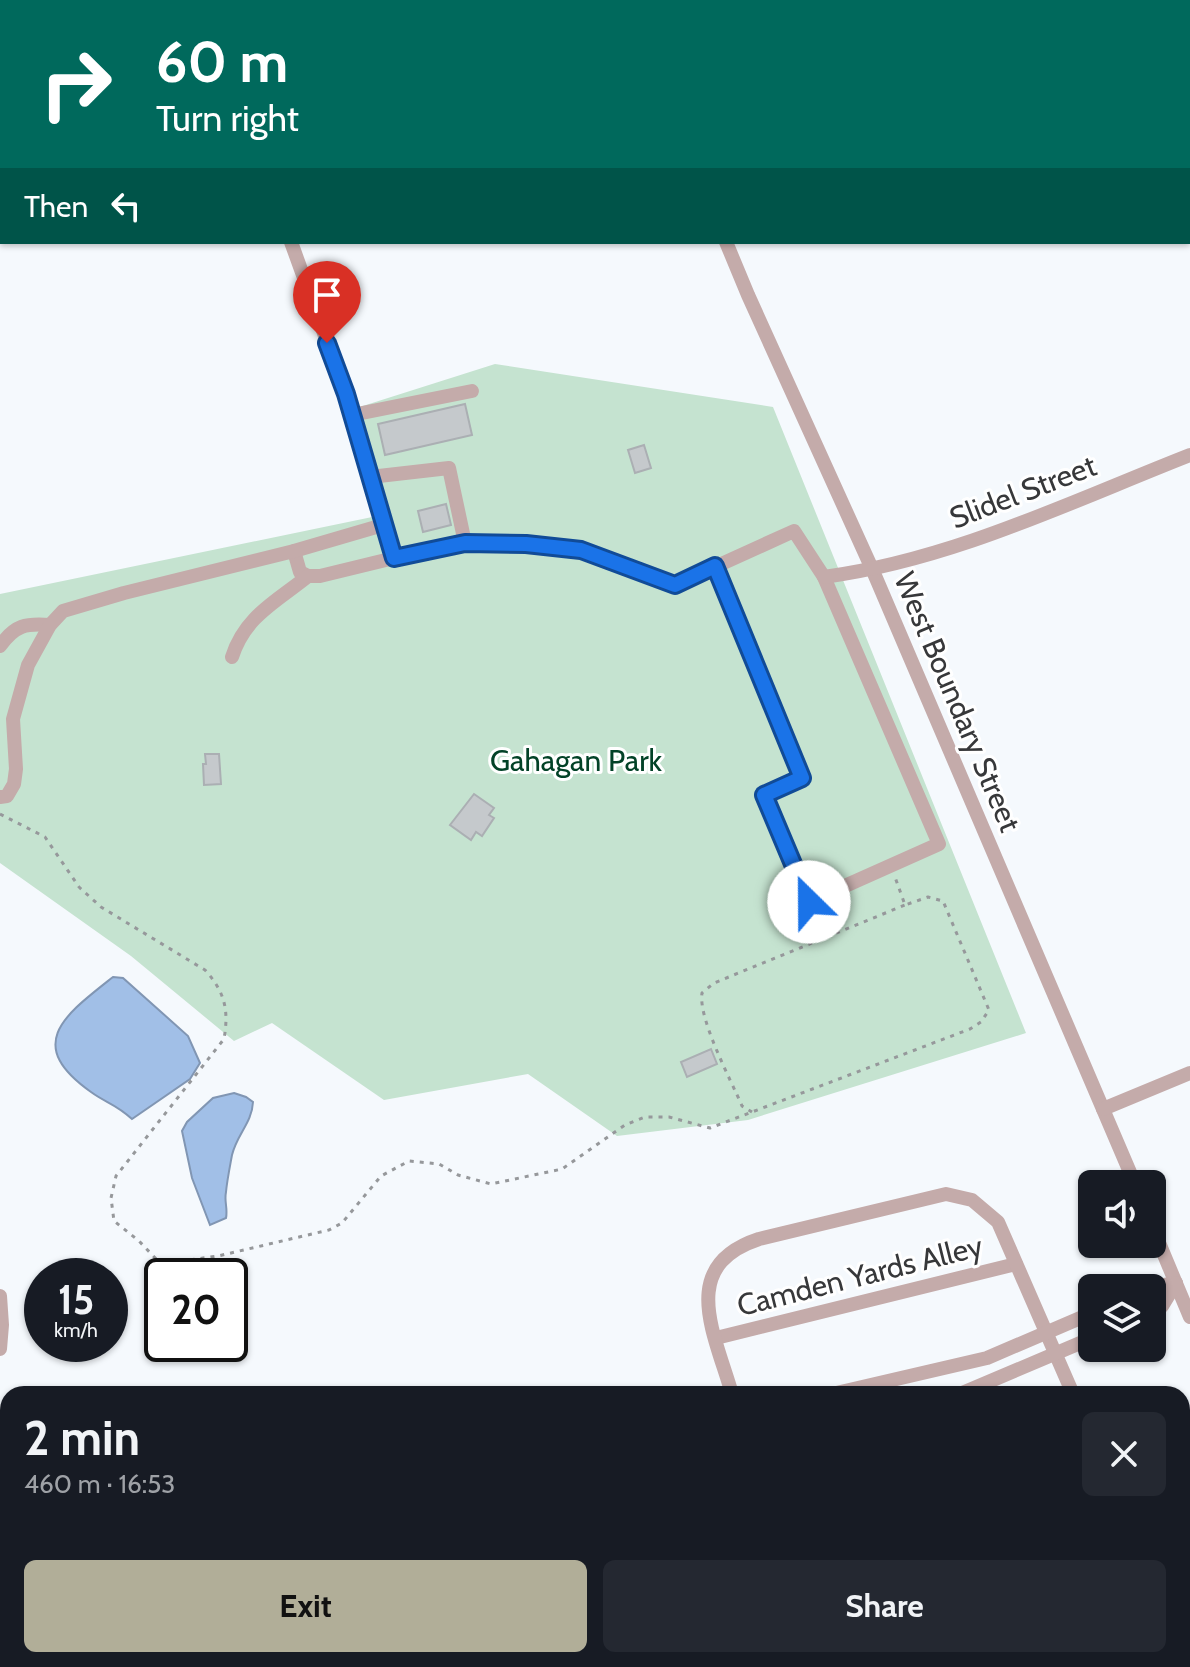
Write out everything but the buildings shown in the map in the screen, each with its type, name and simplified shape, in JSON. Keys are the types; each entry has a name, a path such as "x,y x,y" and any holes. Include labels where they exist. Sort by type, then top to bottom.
{"street":[{"path":"292,244 352,415 394,558"},
{"name":"West Boundary Street","path":"727,244 873,571 1129,1170"},
{"path":"352,415 472,391"},
{"name":"Slidel Street","path":"824,577 873,571 958,547 1190,455"},
{"path":"370,477 449,468 465,543"},
{"path":"0,797 7,796 14,784 13,719 28,665 50,625 63,611 383,525"},
{"path":"294,551 300,572 320,576 465,543 526,544 581,550 675,585 715,566 794,531 824,577 939,844 809,902 764,795 802,778 715,566"},
{"path":"232,657 239,636 249,622 308,576"},
{"path":"0,646 9,633 28,623 50,625"},
{"path":"1103,1109 1190,1073"},
{"path":"730,1386 708,1309 708,1294 716,1266 727,1254 742,1245 773,1236 946,1194 972,1200 998,1222 1069,1386"},
{"path":"1165,1258 1190,1317"},
{"name":"Camden Yards Alley","path":"716,1338 1016,1264"},
{"path":"1166,1285 1176,1283"},
{"path":"1166,1299 1176,1283"},
{"path":"0,1296 0,1349"},
{"path":"887,1386 987,1358 1078,1319"},
{"path":"979,1386 1078,1344"}],"path":[{"path":"0,814 45,837 79,887 101,907 205,970 225,998 227,1019 224,1039 116,1176 111,1198 114,1221 158,1261 204,1259 329,1230 342,1223 381,1176 409,1161 439,1164 458,1175 491,1184 562,1169 625,1125 645,1117 669,1117 710,1128 970,1029 989,1010 943,901 928,897 905,905 714,983 702,993 701,1002 711,1033 742,1106 752,1112"},
{"path":"891,866 905,905"}],"green space":[{"name":"Gahagan Park","path":"495,364 773,407 1026,1033 748,1120 617,1136 528,1074 384,1100 272,1023 234,1041 131,956 0,863 0,594 377,516 347,411"}],"water":[{"path":"113,977 123,978 188,1036 200,1063 190,1079 132,1119 70,1075 59,1059 55,1045 58,1031 67,1017"},
{"path":"234,1093 253,1102 252,1109 232,1155 226,1218 210,1225 192,1178 182,1131 187,1122 213,1098"}],"route":[{"path":"327,343 346,394 394,558 465,543 526,544 581,550 675,585 715,566 802,778 764,795 809,902"}]}
